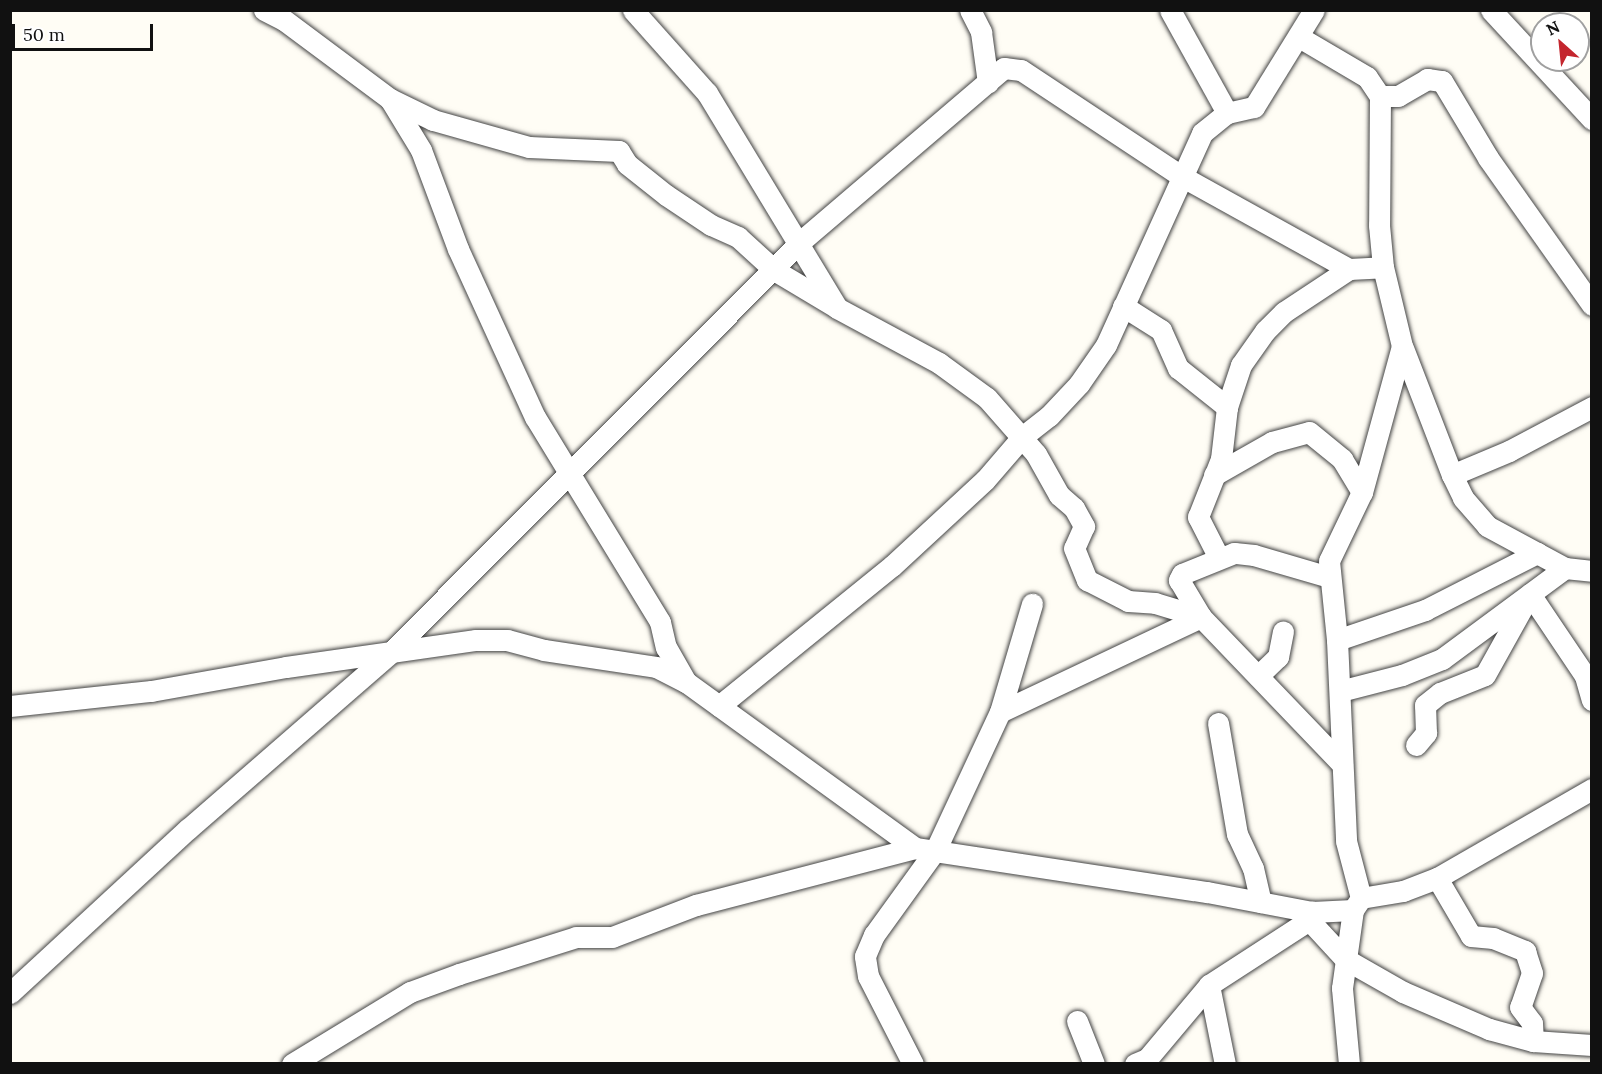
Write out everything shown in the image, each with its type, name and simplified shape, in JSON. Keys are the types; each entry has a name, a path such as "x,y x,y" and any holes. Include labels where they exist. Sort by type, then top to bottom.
{"street":[{"path":"264,10 284,20 390,99 433,120 518,144 574,152 619,151 627,164 666,195 711,225 738,237 774,270 837,308 939,363 987,398 1022,437 1084,526 1074,548 1087,580 1128,601 1155,603 1201,617"},
{"path":"633,10 706,93 752,172 800,242 837,308"},
{"path":"970,10 981,32 988,83"},
{"path":"1170,10 1227,113"},
{"path":"719,706 892,566 985,480 1022,437 1049,416 1079,384 1106,345 1202,133 1227,113 1254,107 1314,10"},
{"path":"1491,10 1592,118"},
{"path":"1299,37 1367,77 1380,96 1379,225 1383,267 1402,346 1463,498 1487,526 1565,568 1592,571"},
{"path":"10,993 188,830 389,654 800,242 1004,68 1022,70 1181,176 1349,269"},
{"path":"1380,96 1398,96 1427,79 1442,81 1488,158 1592,305"},
{"path":"390,99 421,150 458,249 508,362 568,474 660,622 666,647 686,682"},
{"path":"1218,556 1198,517 1221,459 1227,407 1241,365 1265,331 1284,312 1349,269 1383,267"},
{"path":"1123,306 1161,330 1178,368 1227,407"},
{"path":"1349,1064 1344,1023 1345,959 1357,904 1346,841 1337,640 1329,561 1362,492 1402,346"},
{"path":"1452,475 1509,451 1592,407"},
{"path":"1214,475 1272,442 1309,432 1342,459 1362,492"},
{"path":"1337,640 1425,610 1537,553"},
{"path":"1329,577 1254,555 1218,556 1180,577 1201,617 1342,764"},
{"path":"1340,691 1402,675 1442,658 1565,568"},
{"path":"1530,594 1585,676 1592,700"},
{"path":"1416,745 1426,733 1425,705 1440,693 1485,675 1530,594"},
{"path":"913,1064 868,976 865,956 874,934 925,849 1000,712 1032,604"},
{"path":"1000,712 1201,617"},
{"path":"1258,676 1278,657 1283,632"},
{"path":"10,706 151,691 286,667 476,640 507,640 544,650 656,667 686,682 925,849"},
{"path":"1218,723 1237,834 1253,868 1261,902"},
{"path":"1135,1064 1147,1059 1209,985 1311,916 1403,891 1437,878 1592,789"},
{"path":"292,1064 410,992 459,974 576,937 612,937 696,904 925,849 1261,902 1311,916 1345,959 1403,992 1489,1029 1533,1041 1592,1045"},
{"path":"1437,878 1471,936 1493,938 1525,951 1532,972 1520,1007 1532,1023 1533,1041"},
{"path":"1209,985 1225,1064"},
{"path":"1077,1021 1094,1064"}]}
